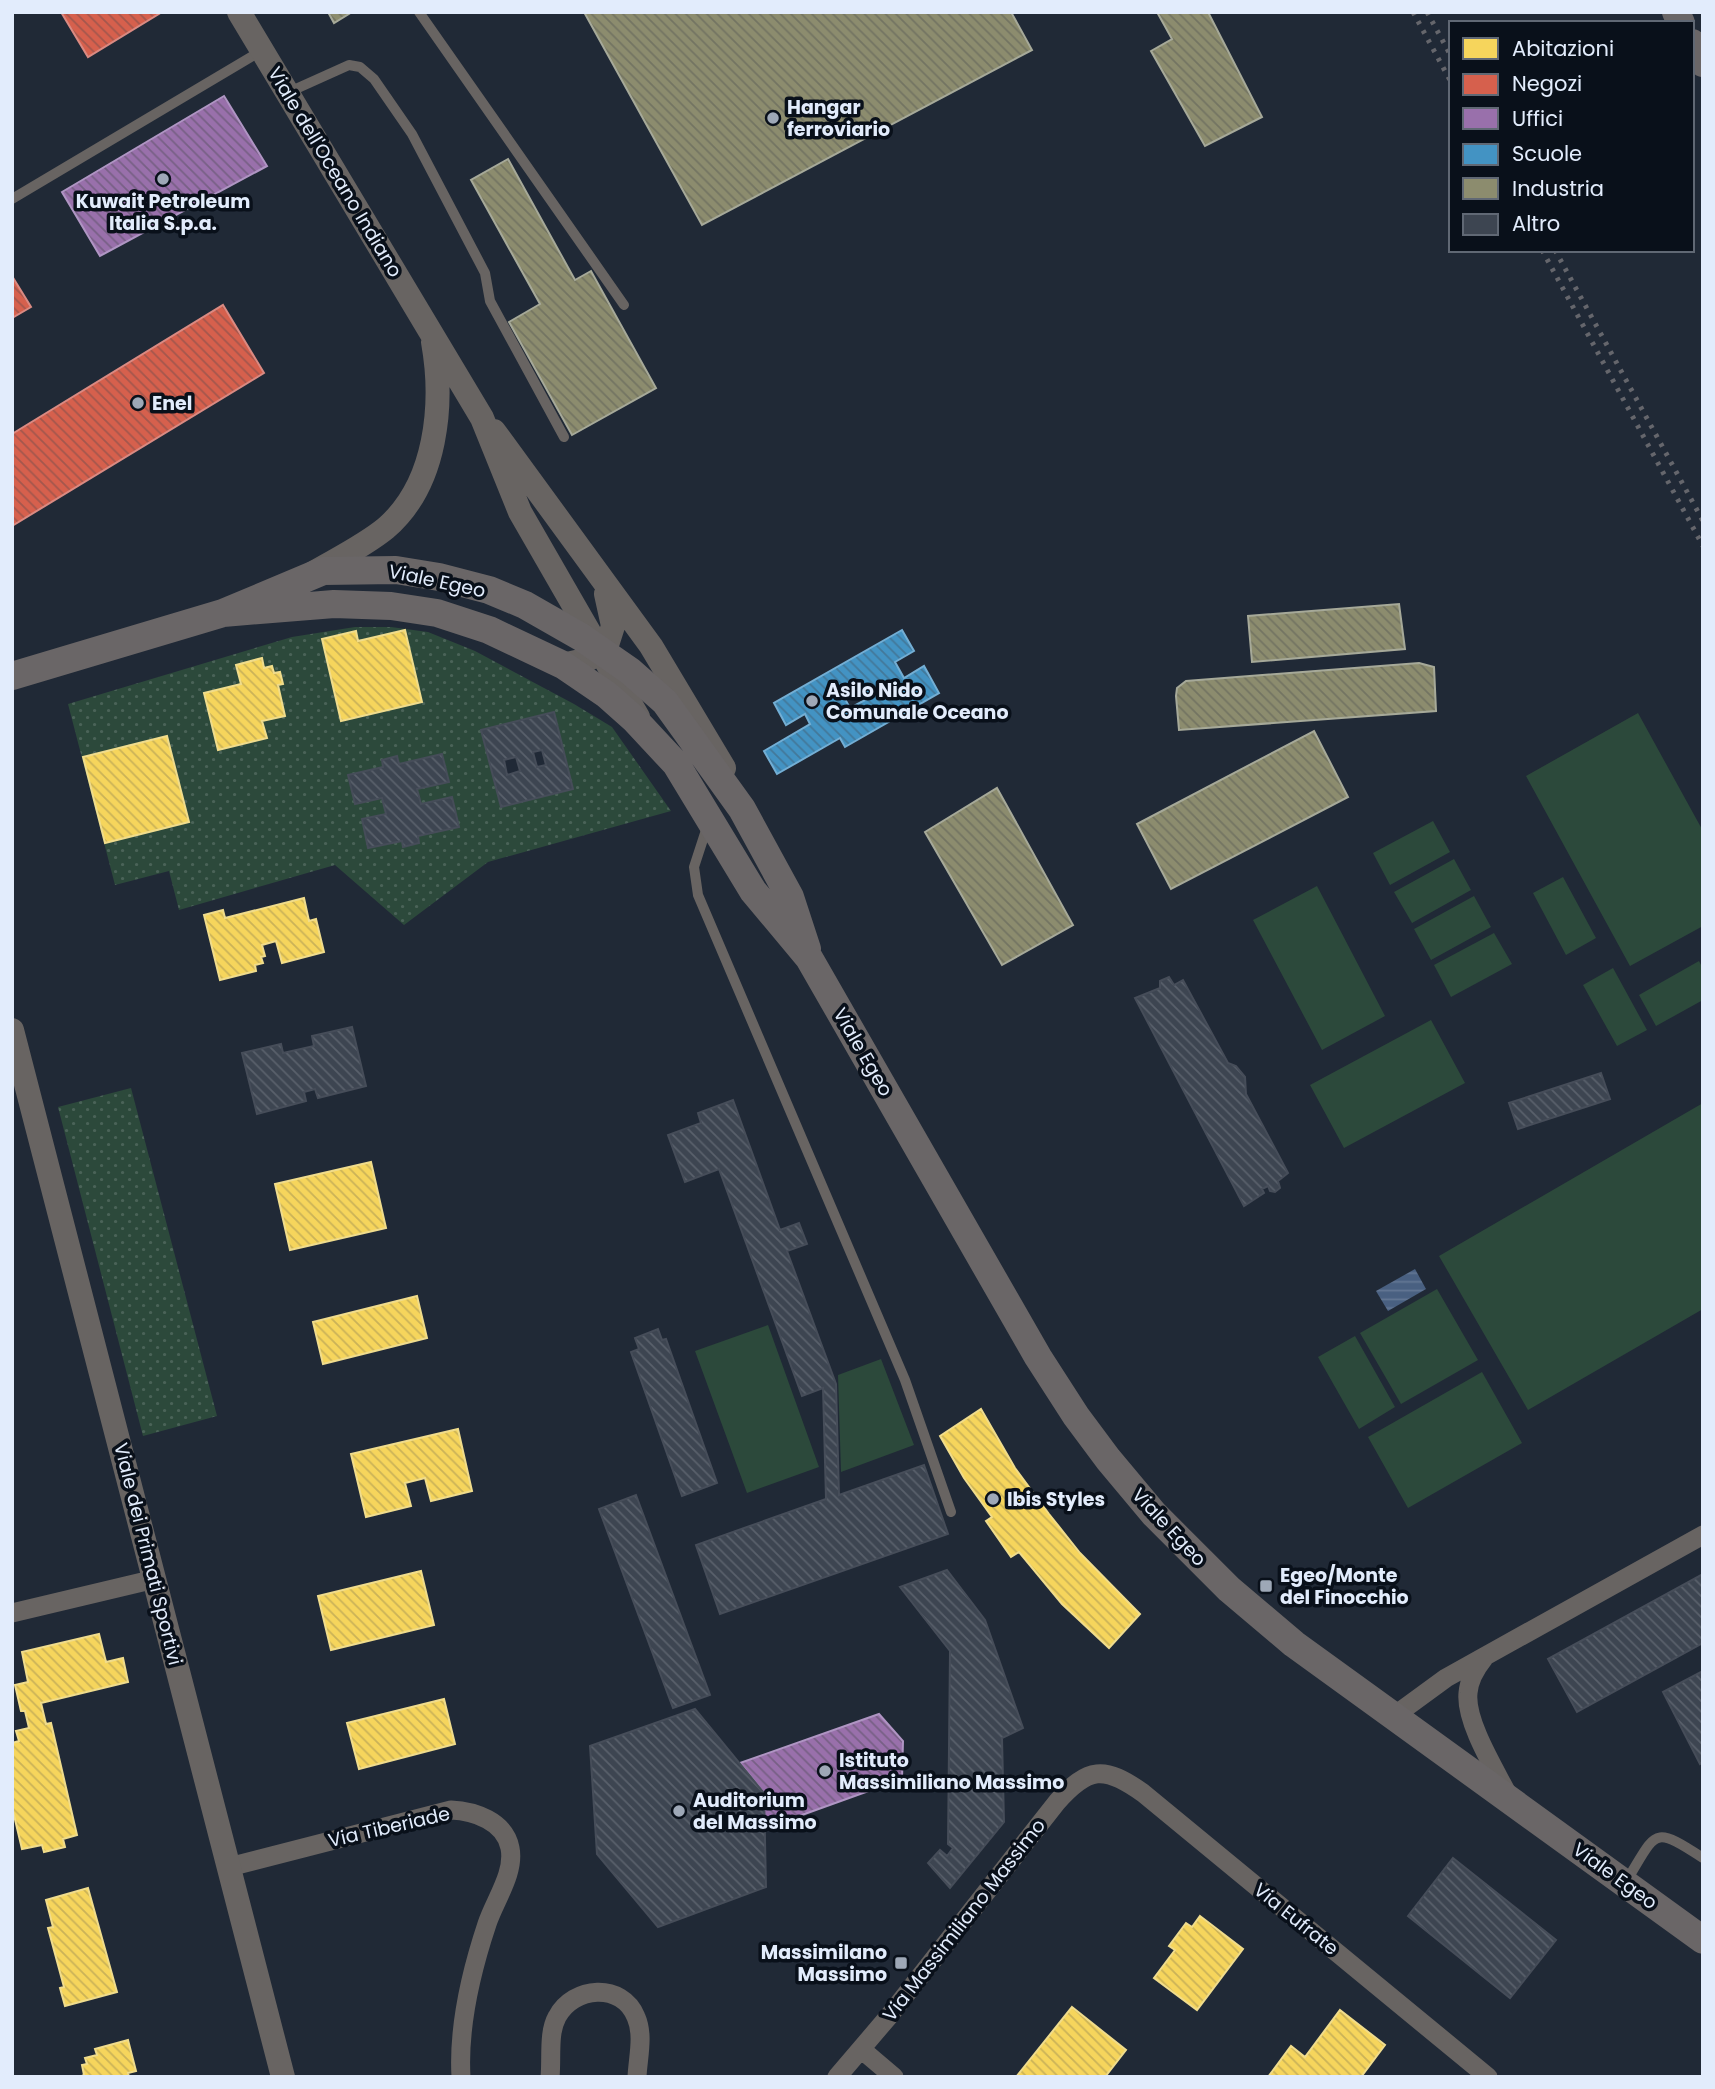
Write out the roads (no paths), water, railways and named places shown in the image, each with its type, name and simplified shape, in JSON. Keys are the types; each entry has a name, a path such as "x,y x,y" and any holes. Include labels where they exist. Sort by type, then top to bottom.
{"main road":[{"path":"1694,47 1703,64"},
{"name":"Viale Egeo","path":"12,676 223,613 313,573 380,569 464,582 525,605 603,652 641,679 665,702 713,772 733,794 790,897 809,958"},
{"name":"Viale Egeo","path":"223,613 325,604 422,610 489,629 562,666 607,695 646,731 681,772 753,891 809,958 1038,1357 1099,1447 1154,1514 1229,1589 1294,1644 1703,1940"}],"street":[{"name":"Viale dell'Oceano Indiano","path":"239,12 482,418 520,512 603,652 611,638 613,626 603,584"},
{"name":"Viale dell'Oceano Indiano","path":"313,573 385,529 414,490 437,422 437,367 431,331"},
{"name":"Viale dell'Oceano Indiano","path":"482,418 531,479 603,584 651,646 720,760 733,794"},
{"path":"562,666 589,659 603,652"},
{"name":"Viale Egeo","path":"603,652 646,731"},
{"name":"Viale dei Primati Sportivi","path":"12,1030 283,2077"},
{"path":"1394,1716 1446,1678 1703,1535"},
{"path":"12,1613 155,1579"},
{"path":"1485,1656 1472,1675 1468,1705 1481,1742 1511,1801"},
{"name":"Via Massimiliano Massimo","path":"837,2077 1072,1784 1099,1773"},
{"name":"Via Eufrate","path":"1099,1773 1116,1776 1143,1793 1489,2077"},
{"name":"Via Tiberiade","path":"229,1867 442,1811 466,1812 496,1825 507,1839 510,1859 473,1970 464,2021 461,2077"},
{"path":"550,2077 554,2027 559,2014 580,1995 603,1992 622,2000 635,2013 640,2031 637,2077"},
{"path":"861,2049 894,2077"}],"lane":[{"path":"419,12 624,306"},
{"path":"12,199 262,50"},
{"path":"289,93 349,65 360,67 374,79 424,157 485,273 491,301 564,437"},
{"path":"710,819 694,867 698,895 905,1380 951,1512"},
{"path":"1625,1884 1651,1840 1661,1835 1672,1837 1703,1858"}],"water":[{"path":"1415,1269 1426,1289 1388,1311 1376,1291"}],"railway":[{"path":"1413,12 1449,78"},
{"path":"1427,12 1449,52"},
{"path":"1543,252 1703,546"},
{"path":"1556,252 1703,521"}],"place":[{"name":"Hangar ferroviario","path":"773,118"},
{"name":"Kuwait Petroleum Italia S.p.a.","path":"163,179"},
{"name":"Enel","path":"138,403"},
{"name":"Asilo Nido Comunale Oceano","path":"812,701"},
{"name":"Ibis Styles","path":"993,1499"},
{"name":"Egeo/Monte del Finocchio","path":"1266,1586"},
{"name":"Istituto Massimiliano Massimo","path":"825,1771"},
{"name":"Auditorium del Massimo","path":"679,1811"},
{"name":"Massimilano Massimo","path":"901,1963"}]}
